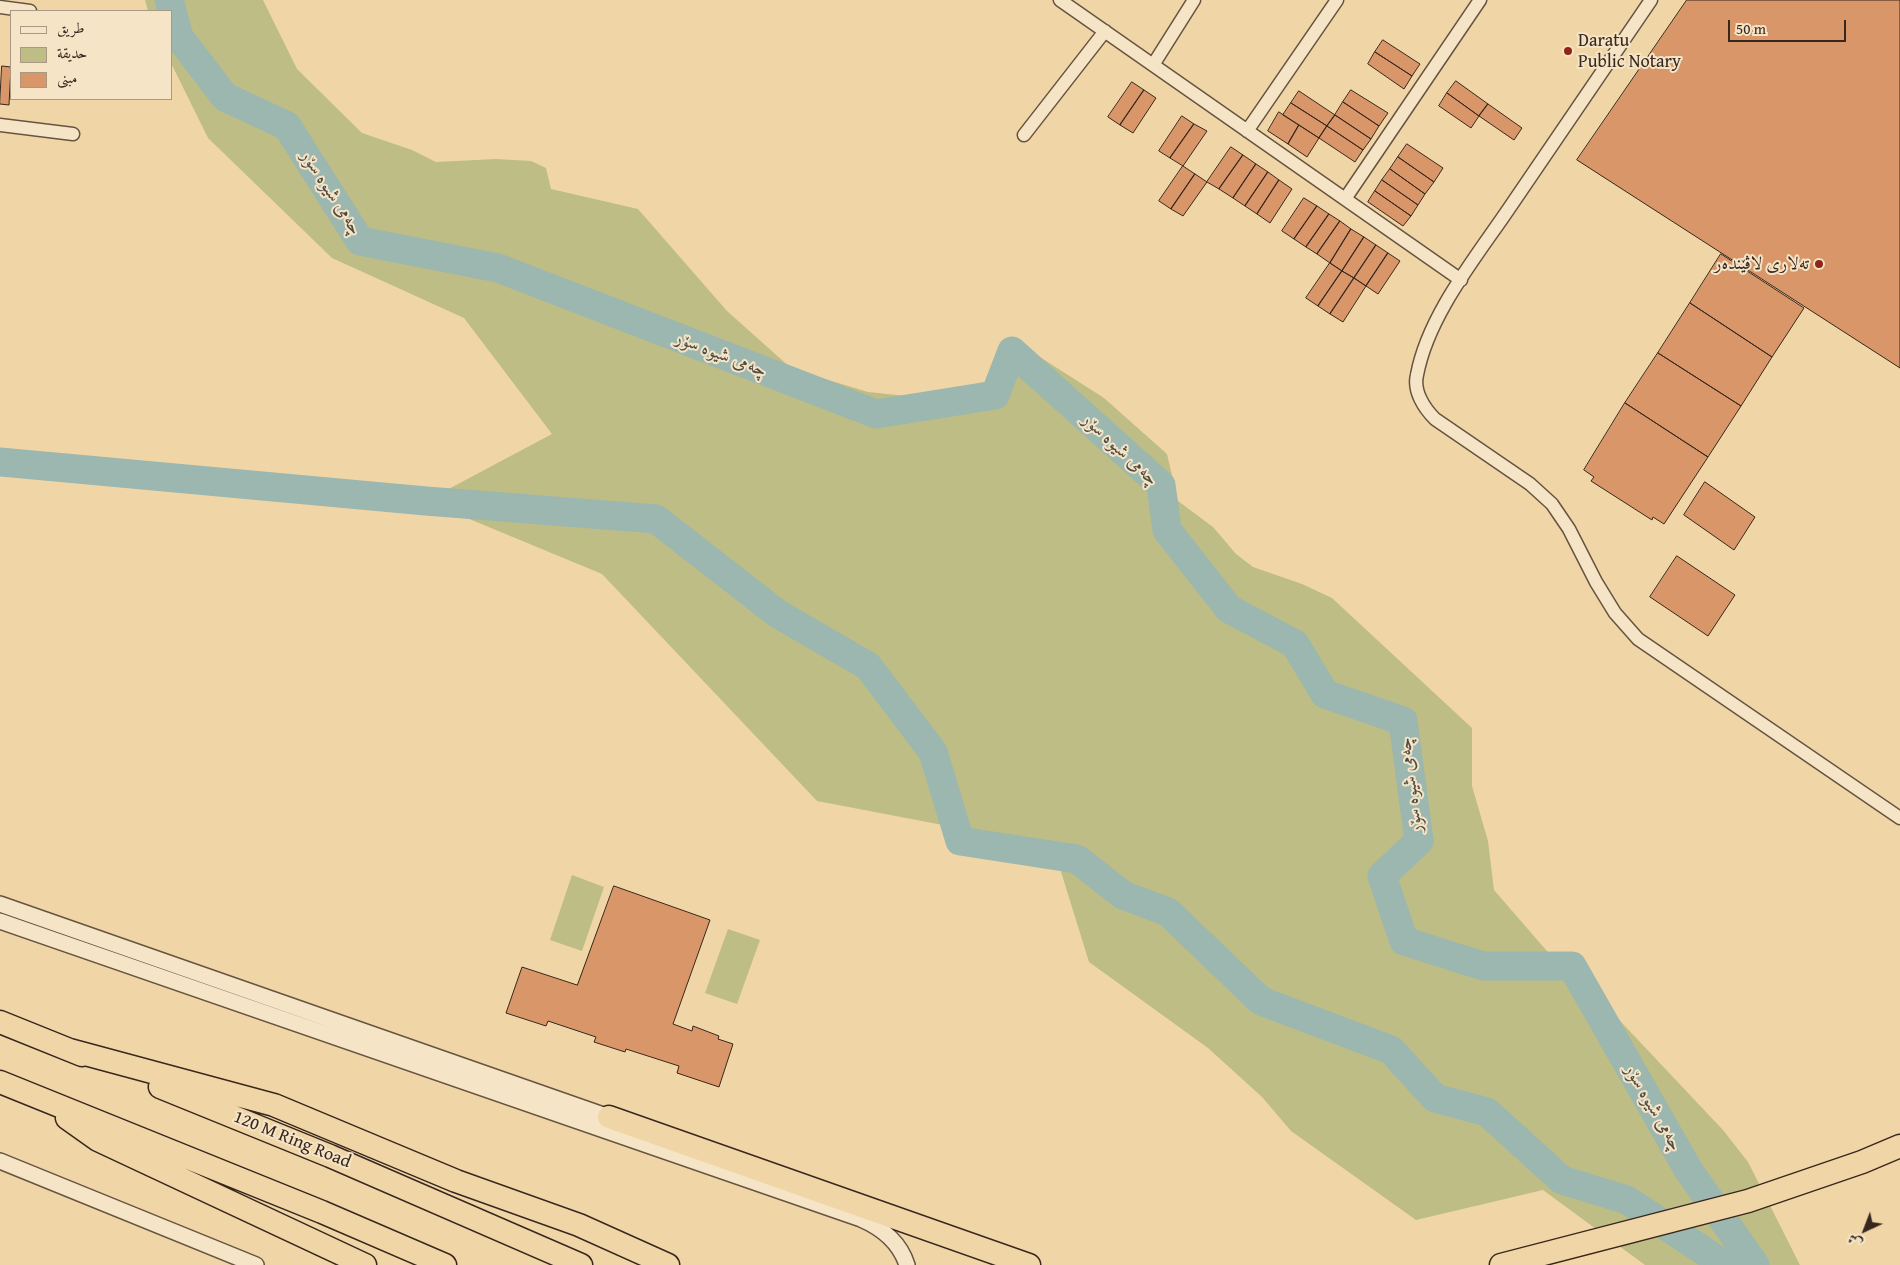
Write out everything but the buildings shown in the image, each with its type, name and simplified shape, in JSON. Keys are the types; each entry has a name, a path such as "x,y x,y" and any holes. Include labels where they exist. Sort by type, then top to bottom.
{"highway":[{"name":"120 M Ring Road","path":"0,1022 330,1156 580,1265"},
{"path":"70,1050 274,1105 456,1181 646,1265"},
{"path":"0,1082 322,1212 445,1265"},
{"path":"33,1094 98,1140 365,1265"},
{"path":"609,1117 1028,1265"},
{"path":"1501,1265 1748,1201 1862,1162 1900,1146"},
{"path":"456,1181 579,1225 668,1265"}],"street":[{"path":"1060,0 1461,280"},
{"path":"1153,65 1194,0"},
{"path":"1248,131 1337,0"},
{"path":"1345,199 1480,0"},
{"path":"1652,0 1461,280 1432,331 1416,376 1420,399 1429,413 1530,484 1552,504 1569,529 1610,605 1638,639 1900,818"},
{"path":"0,7 22,10"},
{"path":"1024,135 1105,31"},
{"path":"0,125 73,134"},
{"path":"0,904 609,1117"},
{"path":"0,921 861,1219 887,1235 898,1246 906,1265"},
{"path":"0,1161 256,1265"}],"green space":[{"path":"145,0 263,0 297,69 362,133 412,150 436,162 496,159 531,161 546,168 551,189 638,209 727,311 792,369 868,392 965,402 1032,352 1104,398 1167,454 1178,501 1213,527 1236,554 1253,567 1302,584 1332,598 1472,728 1472,786 1488,841 1494,890 1546,950 1606,1006 1723,1130 1748,1162 1800,1265 1645,1265 1543,1190 1416,1220 1291,1131 1262,1097 1208,1048 1089,962 1053,846 817,801 602,574 426,501 552,434 464,318 332,258 208,138 172,65 172,10 148,10"},
{"path":"572,875 604,887 582,951 550,940"},
{"path":"728,929 760,940 737,1004 705,993"}],"waterway":[{"name":"چەمی شیوە سۆر","path":"169,0 172,10"},
{"name":"چەمی شیوە سۆر","path":"172,11 179,37 225,97 287,126 360,241 498,268 876,414 995,395 1012,351 1161,485 1167,530 1229,609 1295,644 1325,694 1403,721 1419,841 1382,876 1404,941 1483,966 1572,966 1689,1171 1755,1265"},
{"path":"0,462 426,501 656,519 778,614 868,666 933,752 960,841 1077,859 1123,895 1168,912 1261,1001 1391,1050 1435,1098 1487,1112 1562,1180 1627,1200 1725,1265"}],"place":[{"name":"Daratu Public Notary","path":"1568,51"},
{"name":"تەلاری لاڤێندەر","path":"1819,264"}]}
